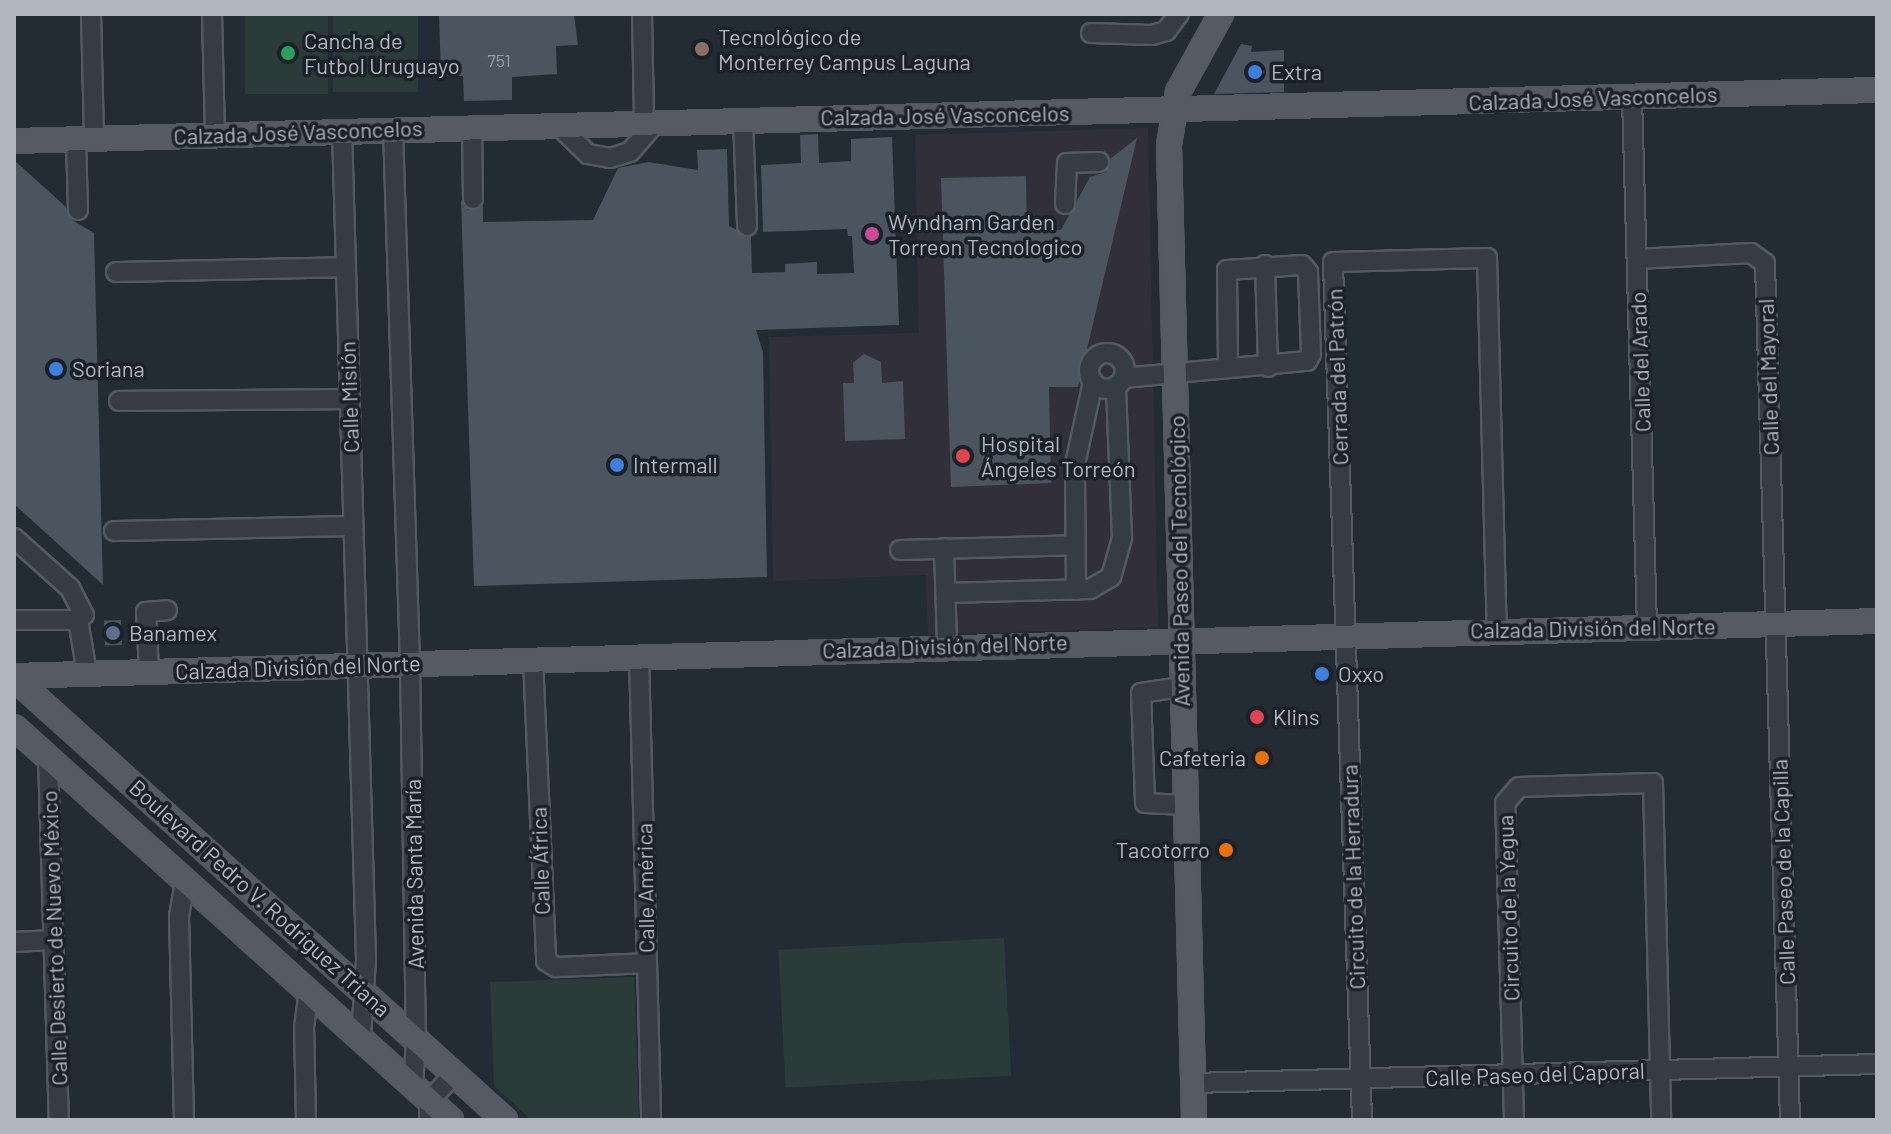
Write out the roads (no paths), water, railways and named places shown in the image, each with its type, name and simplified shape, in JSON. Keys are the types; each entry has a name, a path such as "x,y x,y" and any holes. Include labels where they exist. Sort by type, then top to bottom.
{"main road":[{"name":"Avenida Paseo del Tecnológico","path":"1194,1120 1174,372 1172,110 1221,14"},
{"name":"Calzada José Vasconcelos","path":"14,141 1877,90"},
{"name":"Calzada División del Norte","path":"14,677 1344,634 1877,621"},
{"name":"Boulevard Pedro V. Rodríguez Triana","path":"14,677 505,1120"},
{"name":"Boulevard Pedro V. Rodríguez Triana","path":"14,727 361,1038 424,1102 451,1120"}],"street":[{"path":"78,210 91,14"},
{"path":"212,14 215,134"},
{"path":"558,125 588,154 610,158 630,152 650,122 642,14"},
{"path":"1091,33 1152,35 1166,31 1179,14"},
{"name":"Calle del Arado","path":"1632,97 1647,626"},
{"path":"743,120 747,226"},
{"path":"472,127 473,199"},
{"path":"393,129 410,663"},
{"name":"Calle Misión","path":"342,130 356,665"},
{"path":"1065,204 1067,163 1099,162"},
{"name":"Calle del Mayoral","path":"1637,259 1751,253 1765,263 1776,623"},
{"name":"Cerrada del Patrón","path":"1344,634 1333,262 1487,258 1497,630"},
{"path":"1093,382 1119,382 1198,370 1299,365 1311,354 1308,272 1294,263 1231,267 1223,275 1228,368"},
{"path":"1265,265 1268,367"},
{"path":"116,272 346,267"},
{"path":"1076,590 1075,464 1093,382 1089,373 1095,357 1103,353 1120,358 1131,367 1174,372"},
{"path":"946,593 1076,590 1101,585 1122,551 1120,358"},
{"path":"119,401 349,399"},
{"path":"114,531 353,526"},
{"path":"14,538 81,601 84,615 78,620 14,620"},
{"path":"900,550 1074,545"},
{"path":"944,548 947,646"},
{"path":"149,671 146,612 167,610"},
{"path":"78,620 87,673"},
{"name":"Calle Paseo de la Capilla","path":"1776,623 1790,1120"},
{"name":"Circuito de la Herradura","path":"1344,634 1362,1120"},
{"name":"Calle América","path":"639,656 651,1120"},
{"name":"Calle África","path":"533,659 546,961 556,967 646,963"},
{"name":"Avenida Santa María","path":"410,663 416,1040 424,1102"},
{"path":"356,665 363,991 361,1038"},
{"path":"1181,687 1142,690 1141,708 1145,803 1185,805"},
{"name":"Calle Desierto de Nuevo México","path":"48,756 59,1120"},
{"name":"Circuito de la Yegua","path":"1514,1120 1505,803 1519,787 1653,783 1659,1070"},
{"path":"184,1120 179,916 185,883"},
{"path":"14,942 54,940"},
{"path":"306,1120 304,1027 309,991"},
{"name":"Calle Paseo del Caporal","path":"1193,1083 1877,1064"},
{"path":"1659,1070 1661,1120"},
{"path":"424,1102 454,1074"}],"place":[{"name":"Tecnológico de Monterrey Campus Laguna","path":"702,49"},
{"name":"Cancha de Futbol Uruguayo","path":"288,53"},
{"name":"Extra","path":"1255,72"},
{"name":"Wyndham Garden Torreon Tecnologico","path":"872,234"},
{"name":"Soriana","path":"56,369"},
{"name":"Hospital Ángeles Torreón","path":"963,456"},
{"name":"Intermall","path":"617,465"},
{"name":"Banamex","path":"113,633"},
{"name":"Oxxo","path":"1322,674"},
{"name":"Klins","path":"1257,717"},
{"name":"Cafeteria","path":"1262,758"},
{"name":"Tacotorro","path":"1226,850"}]}
